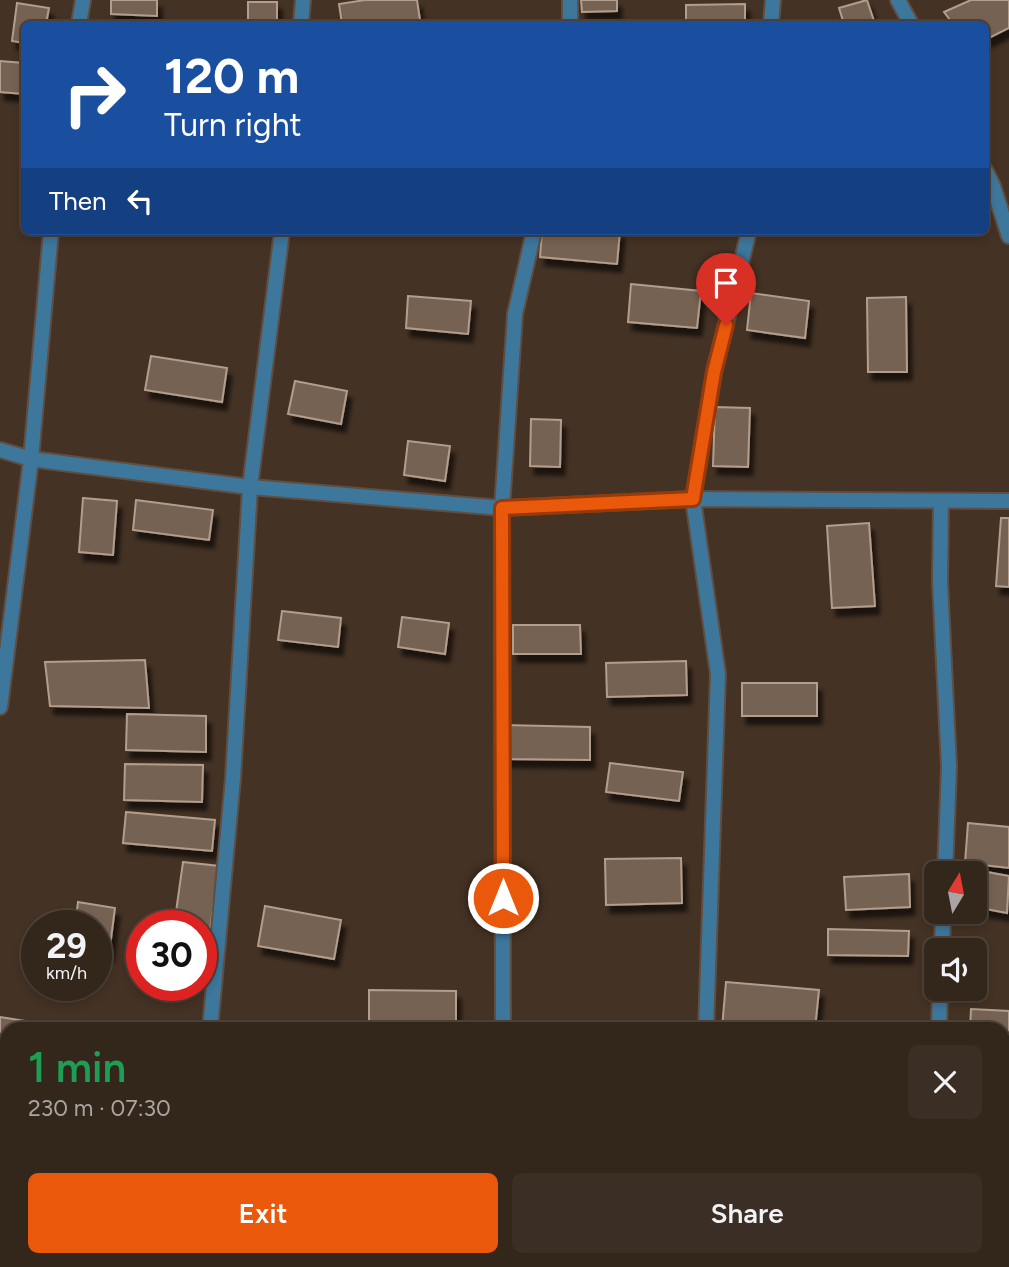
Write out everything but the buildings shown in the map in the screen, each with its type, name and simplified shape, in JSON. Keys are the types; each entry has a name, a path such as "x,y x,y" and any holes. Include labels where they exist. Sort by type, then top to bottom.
{"street":[{"path":"79,21 82,0"},
{"path":"301,21 303,0"},
{"path":"570,0 570,21"},
{"path":"771,21 773,0"},
{"path":"898,0 909,21"},
{"path":"989,178 1009,236"},
{"path":"0,706 32,459 51,235"},
{"path":"211,1022 233,778 250,487 282,235"},
{"path":"503,1022 502,508 515,314 533,235"},
{"path":"706,1022 718,674 693,499 714,372 747,235"},
{"path":"0,450 32,459 250,487 502,508 693,499 1009,501"},
{"path":"942,500 940,582 949,767 945,861"},
{"path":"939,1022 940,1001"}],"route":[{"path":"503,898 502,508 693,499 714,372 726,325"}]}
